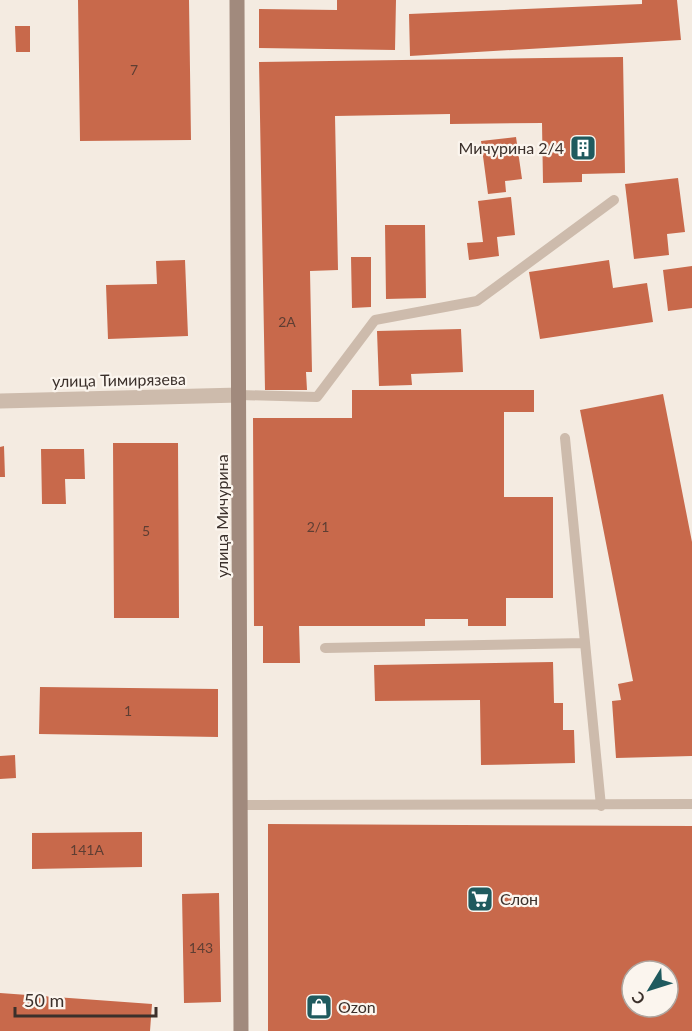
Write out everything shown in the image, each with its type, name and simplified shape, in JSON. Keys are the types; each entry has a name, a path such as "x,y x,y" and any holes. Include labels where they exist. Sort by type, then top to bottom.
{"street":[{"name":"улица Мичурина","path":"237,0 242,1031"},
{"name":"улица Тимирязева","path":"0,401 240,395"}],"lane":[{"path":"240,395 317,397 375,320 477,301 614,200"},
{"path":"566,438 601,806"},
{"path":"324,648 585,643"},
{"path":"240,806 692,804"}],"building":[{"path":"78,0 189,0 191,140 80,141"},
{"path":"337,0 396,0 395,50 259,48 259,9 337,10"},
{"path":"642,0 677,0 681,40 410,56 409,14 642,4"},
{"path":"15,26 30,26 30,52 16,52"},
{"name":"Мичурина 2/4","path":"623,57 625,173 582,174 582,182 543,183 542,123 450,124 450,114 335,116 338,270 310,271 312,372 306,372 307,390 265,390 259,62"},
{"path":"516,137 522,179 505,181 506,192 488,194 481,141"},
{"path":"678,178 685,232 667,234 669,255 634,259 625,184"},
{"path":"511,197 515,235 497,237 499,256 469,260 467,243 483,242 478,201"},
{"path":"385,225 425,225 426,298 386,299"},
{"path":"351,257 371,257 371,307 352,308"},
{"path":"185,260 188,336 108,339 106,285 157,284 156,261"},
{"path":"609,260 613,288 647,283 653,322 540,339 529,272"},
{"path":"692,266 692,308 668,311 663,270"},
{"path":"461,329 463,372 411,374 412,385 379,386 377,331"},
{"path":"352,390 534,390 534,412 504,412 504,497 553,497 553,598 506,598 506,626 468,626 468,619 425,619 425,626 299,626 300,663 263,663 263,626 254,626 253,418 352,418"},
{"path":"663,394 692,542 692,756 616,758 612,701 621,700 618,684 633,681 580,410"},
{"path":"113,443 178,443 179,618 114,618"},
{"path":"4,446 5,477 0,477 0,447"},
{"path":"41,449 84,449 85,479 65,479 66,504 42,504"},
{"path":"553,662 554,703 563,703 563,730 574,730 575,763 481,765 480,700 375,701 374,665"},
{"path":"40,687 218,689 218,737 39,734"},
{"path":"15,755 16,778 0,779 0,756"},
{"name":"Слон","path":"268,824 692,826 692,1031 268,1031"},
{"path":"142,832 142,867 32,869 32,833"},
{"path":"219,893 221,1002 184,1003 182,894"},
{"path":"0,993 152,1004 150,1031 0,1031"}],"place":[{"name":"Мичурина 2/4","path":"583,148"},
{"name":"Слон","path":"480,899"},
{"name":"Ozon","path":"319,1007"}]}
